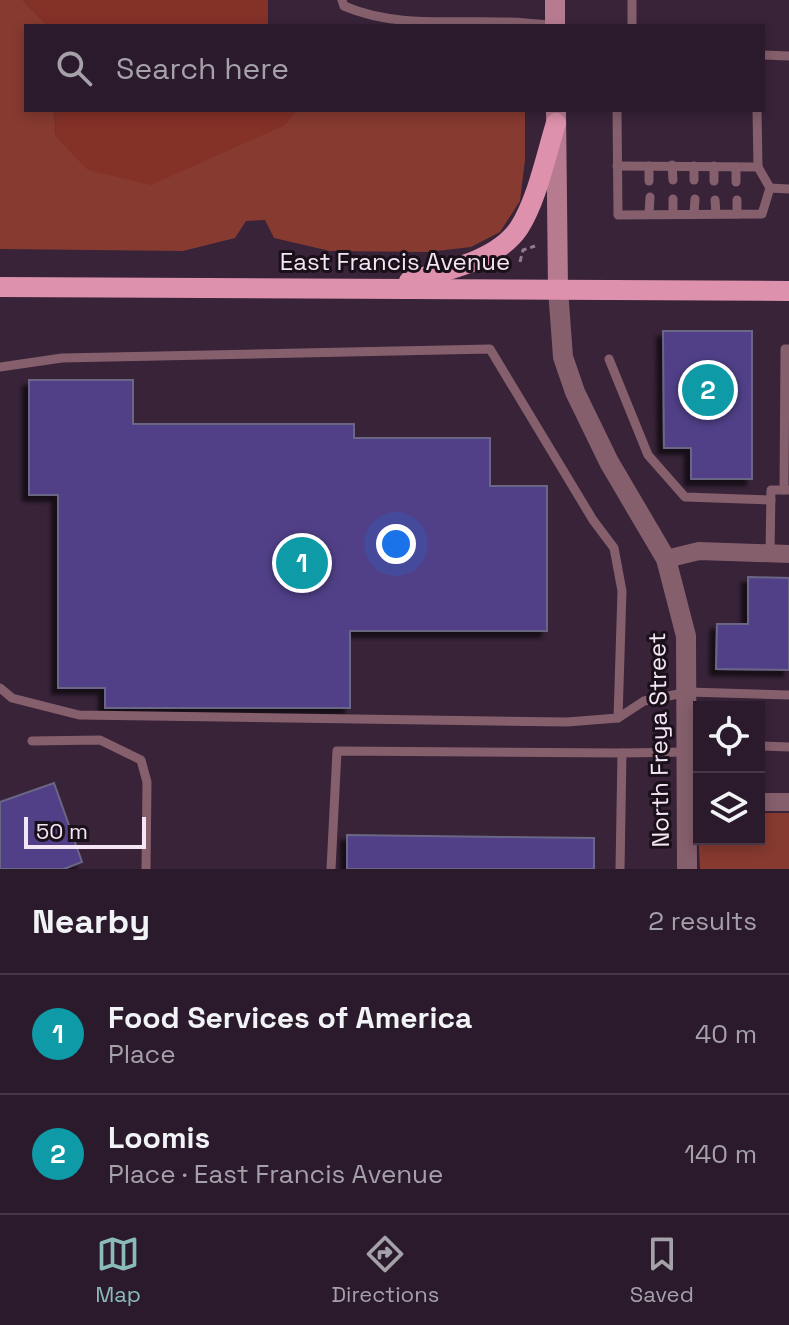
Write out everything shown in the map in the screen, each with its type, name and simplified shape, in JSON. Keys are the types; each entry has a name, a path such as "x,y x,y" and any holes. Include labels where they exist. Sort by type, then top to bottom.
{"main road":[{"path":"555,0 555,24"},
{"path":"389,287 455,267 495,250 518,230 526,214 556,116"},
{"name":"North Freya Street","path":"556,116 558,289"},
{"name":"East Francis Avenue","path":"0,287 789,291"}],"street":[{"name":"North Freya Street","path":"558,289 563,357 575,392 609,462 666,559 686,636 688,752 693,802 687,869"},
{"path":"666,559 699,551 780,554"},
{"path":"765,802 789,802"}],"lane":[{"path":"342,0 344,6 378,17 430,23 530,24"},
{"path":"632,0 632,24"},
{"path":"765,55 789,56"},
{"path":"617,112 618,215 762,214 770,188 758,167 757,112"},
{"path":"672,165 673,180"},
{"path":"617,166 758,167"},
{"path":"649,166 649,181"},
{"path":"694,166 694,180"},
{"path":"714,166 714,181"},
{"path":"736,167 736,182"},
{"path":"770,188 789,189"},
{"path":"649,214 650,197"},
{"path":"673,199 673,214"},
{"path":"694,214 695,199"},
{"path":"715,200 716,214"},
{"path":"737,200 737,214"},
{"path":"0,367 62,358 490,349 593,520 614,548 622,591 618,718"},
{"path":"780,554 771,490 786,490 785,349 789,349"},
{"path":"609,359 648,455 685,497 771,500"},
{"path":"0,688 12,698 79,715 552,722 618,718 644,701 688,692 789,695"},
{"path":"32,741 100,740 141,760 147,782 146,869"},
{"path":"765,746 789,747"},
{"path":"331,869 337,751 688,752"},
{"path":"620,869 622,753"}],"path":[{"path":"520,262 523,250 535,246"}],"shaded area":[{"path":"0,0 23,0 46,24 24,24 24,112 54,112 56,137 284,125 295,112 525,112 525,160 520,201 500,232 471,247 428,252 330,251 274,238 265,220 246,221 235,238 183,251 0,249"},
{"path":"23,0 268,0 268,24 46,24"},
{"path":"54,112 295,112 285,125 151,185 88,170 56,137"},
{"path":"765,813 789,813 789,869 700,869 699,845 765,845"}],"building":[{"path":"663,331 752,331 752,479 691,479 691,448 664,448"},
{"path":"29,380 133,380 133,424 354,424 354,438 490,438 490,486 547,486 547,631 350,631 350,708 105,708 105,688 58,688 58,495 29,495"},
{"path":"748,577 789,578 789,670 716,669 717,624 748,624"},
{"path":"54,783 82,862 64,869 0,869 0,802"},
{"path":"347,835 594,838 594,869 347,869"}],"place":[{"name":"Loomis","path":"708,390"},
{"name":"Food Services of America","path":"302,563"}]}
